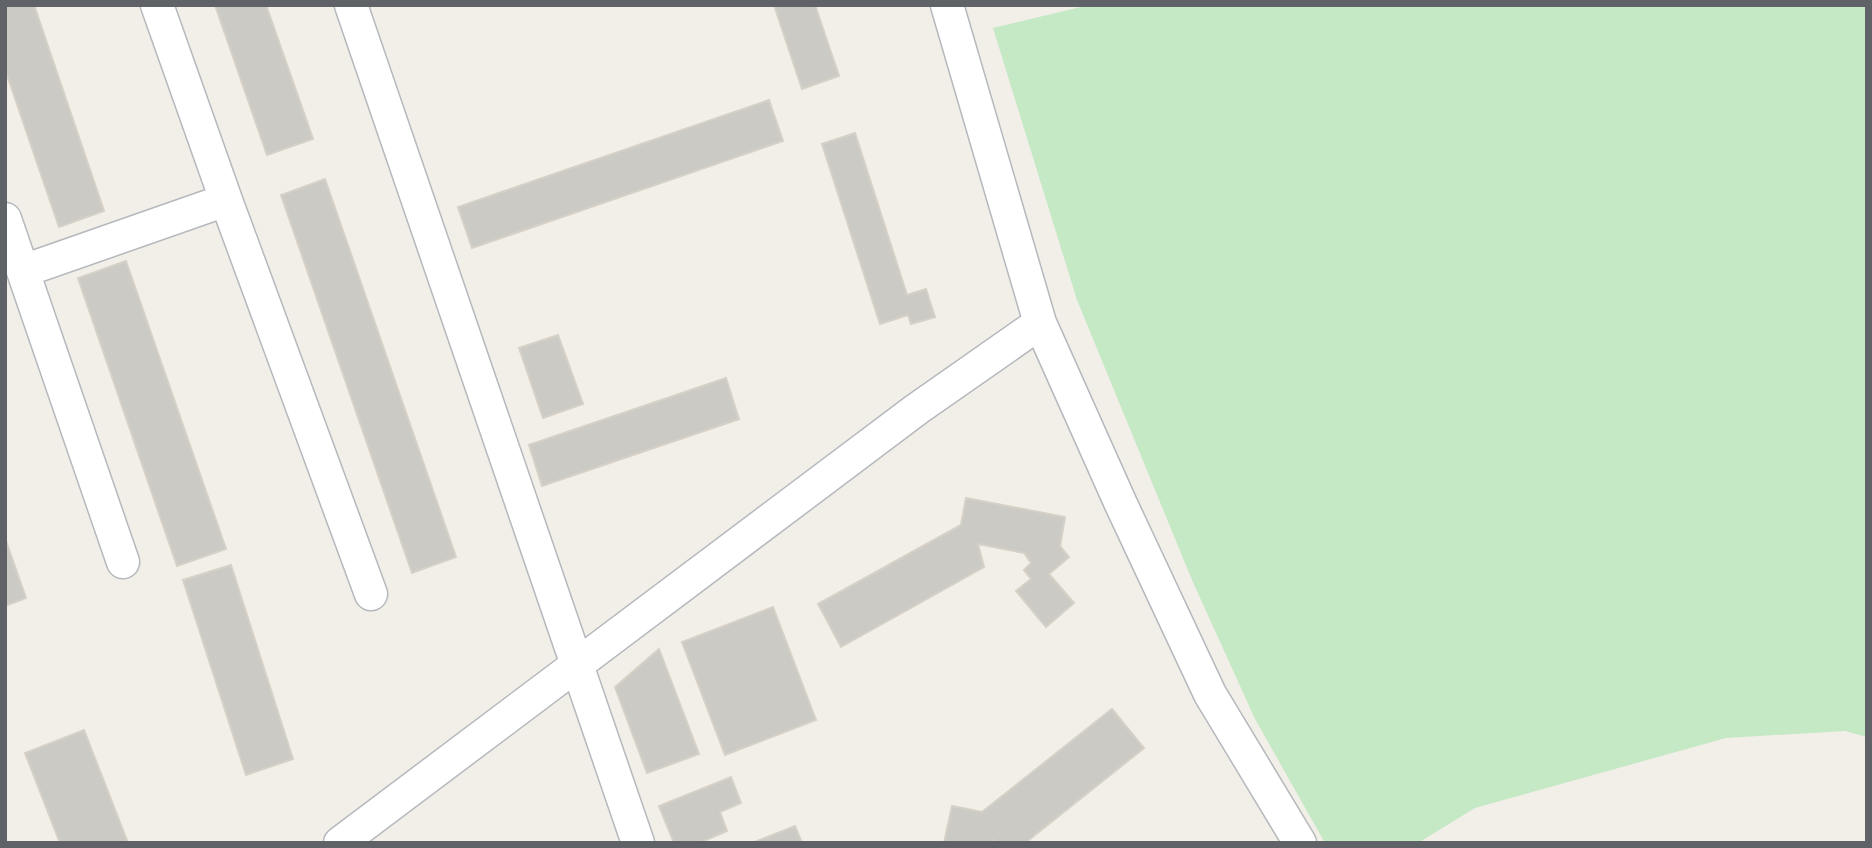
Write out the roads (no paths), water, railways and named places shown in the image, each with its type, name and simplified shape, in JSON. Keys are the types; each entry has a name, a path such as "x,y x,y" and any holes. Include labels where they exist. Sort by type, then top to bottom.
{"street":[{"path":"157,5 371,594"},
{"path":"351,5 638,843"},
{"path":"947,5 1040,323 1204,682 1300,843"},
{"path":"23,271 226,200"},
{"path":"5,219 123,562"},
{"path":"340,843 917,409 1040,323"}]}
